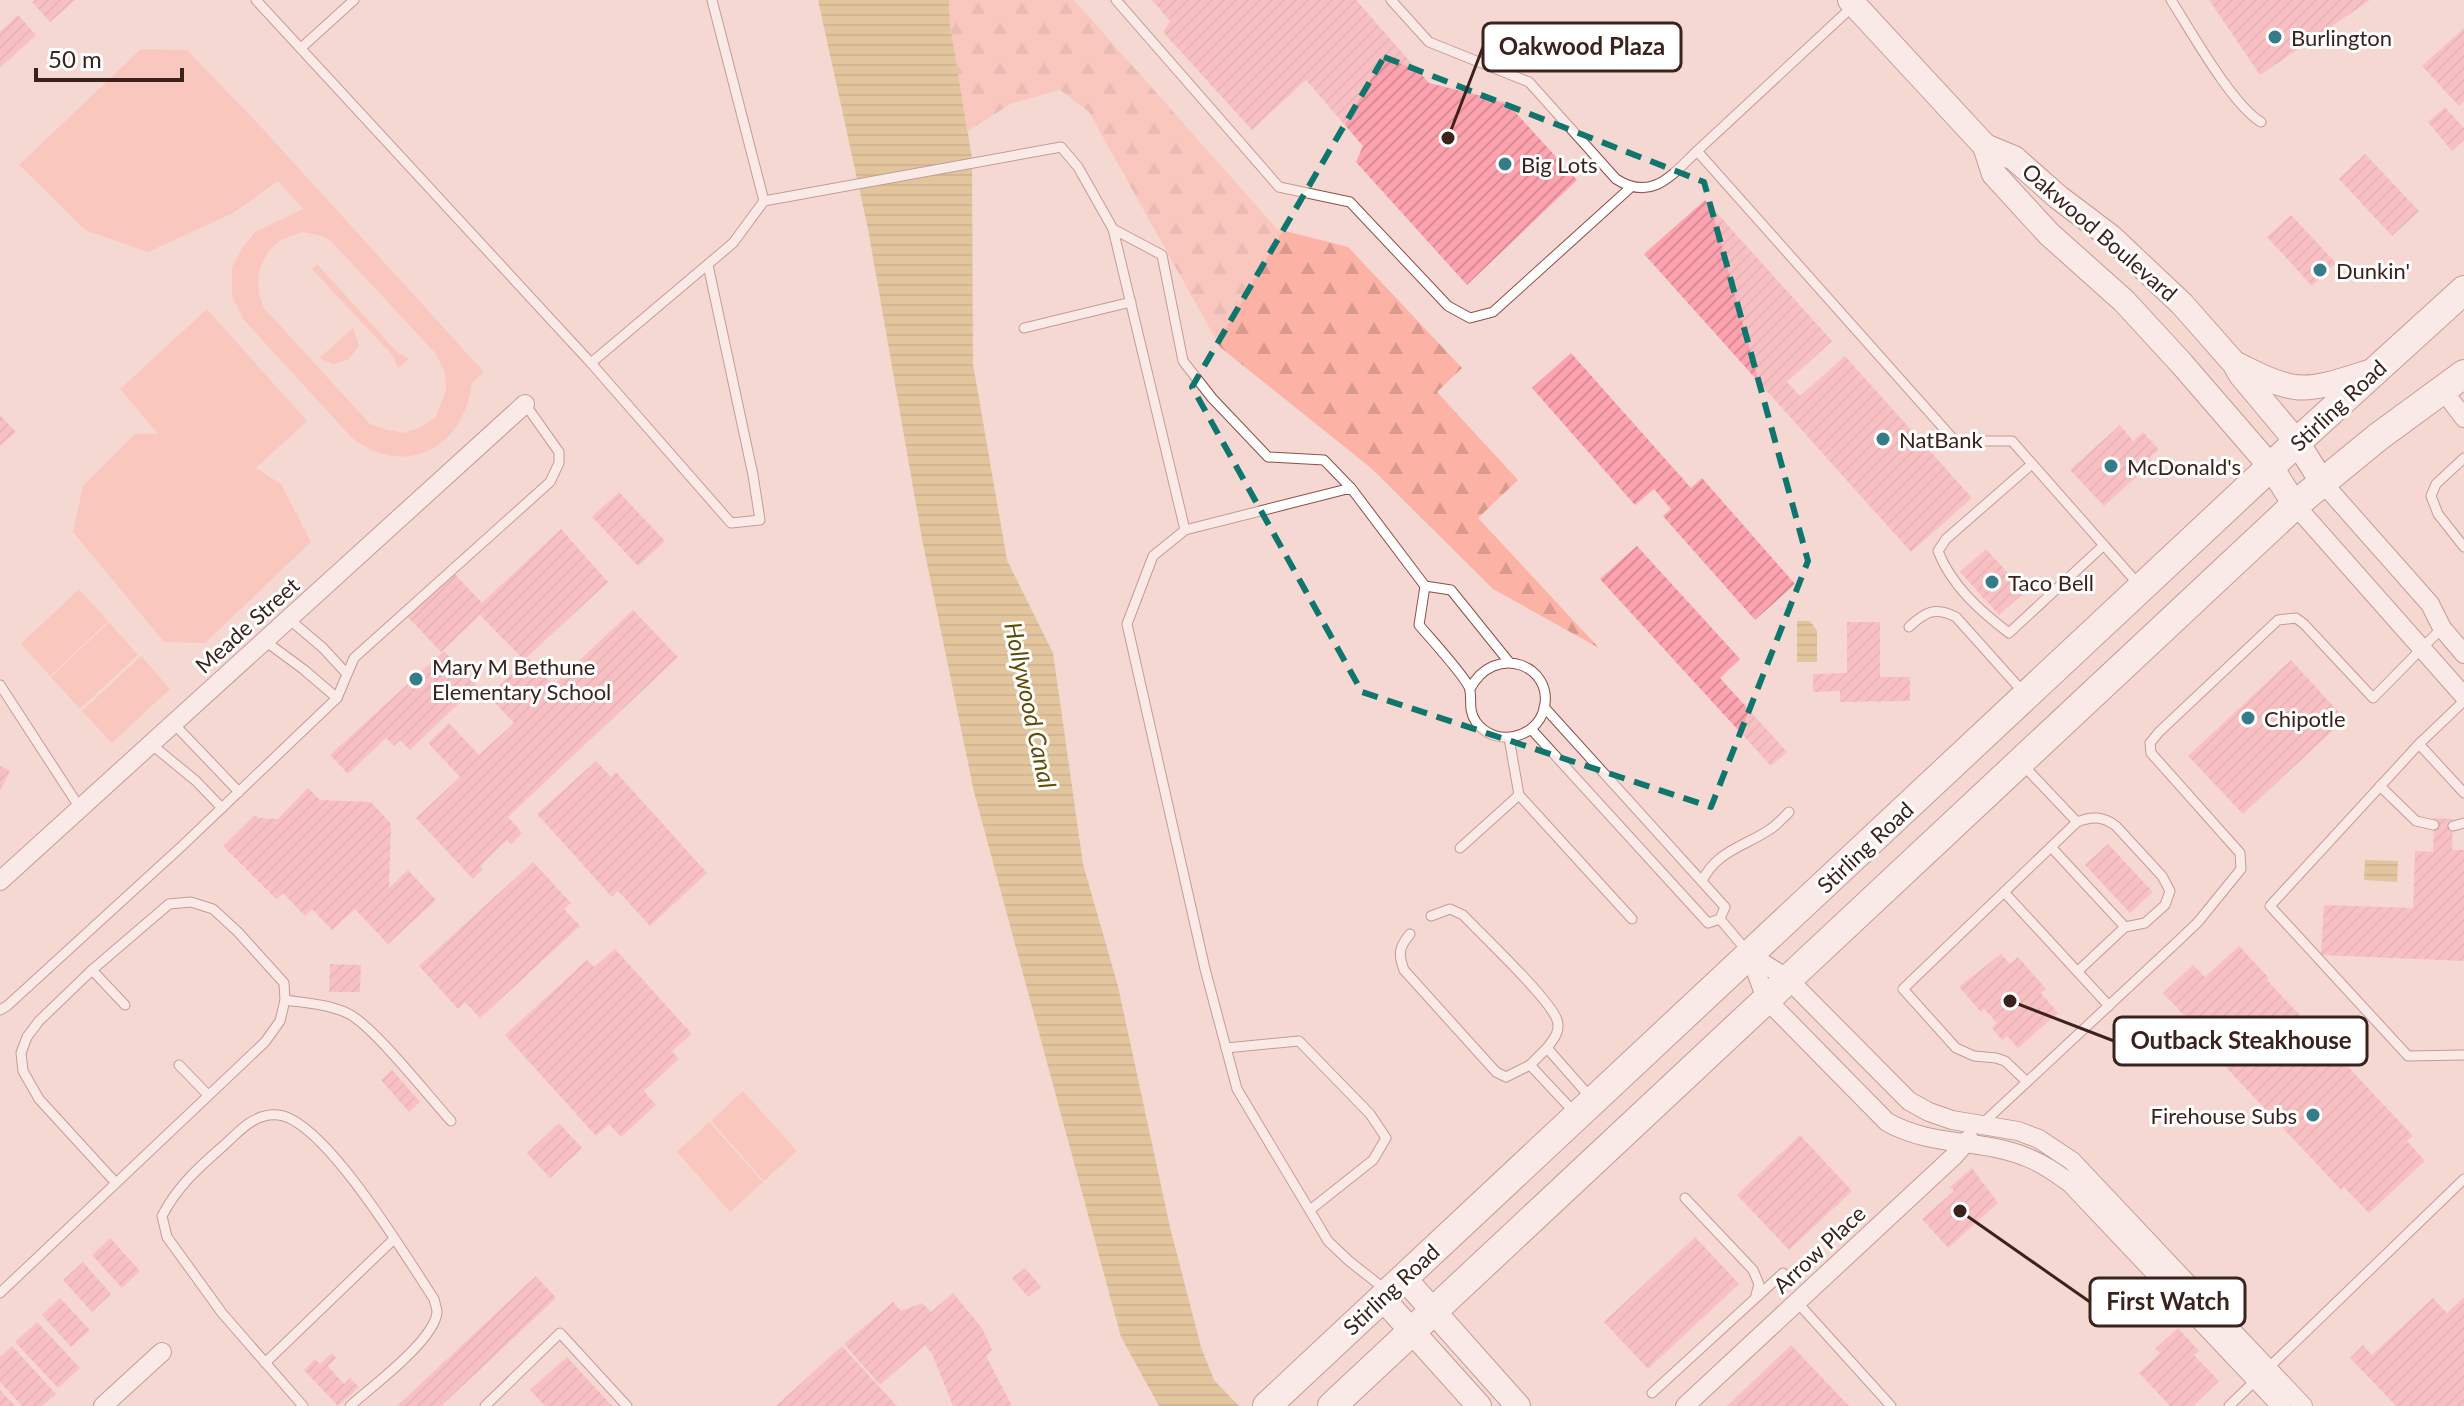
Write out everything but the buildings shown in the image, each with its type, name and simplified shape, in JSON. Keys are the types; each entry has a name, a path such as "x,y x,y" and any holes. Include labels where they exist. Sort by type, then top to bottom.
{"main road":[{"name":"Stirling Road","path":"1267,1406 2297,442 2464,290"},
{"name":"Stirling Road","path":"1332,1406 2295,505 2453,381"}],"street":[{"name":"Oakwood Boulevard","path":"1852,2 1985,146 2014,158 2058,197 2111,237 2182,304 2297,442 2322,482"},
{"name":"Oakwood Boulevard","path":"1985,146 1994,174 2049,234 2124,301 2182,364 2271,467 2295,505"},
{"path":"2234,363 2275,382 2297,387 2312,387 2376,370"},
{"path":"2453,381 2464,418"},
{"name":"Meade Street","path":"0,881 525,404"},
{"path":"2322,482 2430,604 2442,628 2464,654"},
{"path":"2295,505 2464,698"},
{"path":"1750,955 1788,979 1909,1101 1952,1120 2018,1131 2039,1139 2072,1161 2262,1374 2281,1406"},
{"path":"1750,955 1766,999 1887,1122 1928,1139 2000,1149 2049,1168 2070,1183 2262,1374 2303,1406"},
{"name":"Arrow Place","path":"1685,1406 1964,1144 1981,1124"},
{"path":"1392,1289 1434,1312 1518,1406"},
{"path":"1392,1289 1413,1332 1479,1406"},
{"path":"103,1406 162,1352"}],"lane":[{"path":"256,0 591,363 731,523 760,520 708,265"},
{"path":"301,48 354,0"},
{"path":"712,0 764,201"},
{"path":"1116,0 1279,187 1350,202 1448,306 1470,318 1493,312 1630,188"},
{"path":"1391,0 1429,42 1529,82 1616,179 1630,188 1641,189 1655,186 1670,177 1852,2"},
{"path":"2171,0 2235,98 2248,114 2261,122"},
{"path":"591,363 733,243 764,201 1061,147 1078,167 1113,229 1185,530"},
{"path":"1697,151 1955,441 2012,441 2141,588"},
{"path":"1113,229 1162,255 1183,361 1212,398 1268,457 1324,460 1351,488 1425,586 1451,590 1509,662"},
{"path":"1024,328 1131,302"},
{"path":"0,1010 222,808 337,698 354,658 550,482 559,463 559,452 525,404"},
{"path":"2464,458 2436,484 2431,496 2438,514 2464,547"},
{"path":"2032,464 1946,539 1938,551 1946,571 1984,614 2009,633 2104,545"},
{"path":"1351,488 1185,530 1153,556 1127,624 1205,969 1237,1089 1328,1241 1349,1261 1392,1289"},
{"path":"1425,586 1419,625 1470,689"},
{"path":"1909,627 1930,611 1945,611 1956,617 2026,696"},
{"path":"1981,1124 2198,922 2241,869 2240,853 2151,753 2150,743 2159,732 2278,620 2296,618 2304,624 2373,698 2442,628"},
{"path":"289,619 346,673"},
{"path":"265,641 337,698"},
{"path":"1509,662 1533,672 1545,694 1544,707 1531,729 1509,738 1485,732 1476,723 1469,701 1470,689 1484,669 1496,663 1509,662"},
{"path":"0,685 80,808"},
{"path":"2464,698 2270,906 2408,1056 2464,1055"},
{"path":"1531,729 1708,923 1720,919 1725,907 1544,707"},
{"path":"174,724 239,792"},
{"path":"1509,738 1519,795 1632,919"},
{"path":"151,744 196,781 222,808"},
{"path":"2419,744 2464,793"},
{"path":"2020,761 2077,822"},
{"path":"2380,786 2416,821 2434,825"},
{"path":"1460,848 1519,795"},
{"path":"1702,881 1709,867 1724,853 1771,829 1789,812"},
{"path":"2027,1082 2005,1061 1966,1054 1956,1048 1903,989 2077,822 2098,817 2108,819 2168,884 2169,898 2145,923 2125,927 2078,971"},
{"path":"2453,826 2464,823"},
{"path":"2051,847 2125,927"},
{"path":"2004,892 2109,1006"},
{"path":"0,1293 265,1042 280,1021 285,1000 284,983 213,909 191,902 169,904 92,970 39,1021 27,1037 21,1053 23,1071 39,1099 115,1182"},
{"path":"1410,934 1400,946 1399,956 1404,970 1496,1072 1506,1077 1530,1065 1557,1034 1558,1021 1547,1004 1463,915 1450,909 1431,916"},
{"path":"1720,919 1750,955"},
{"path":"92,970 125,1005"},
{"path":"285,1000 326,1006 350,1014 451,1121"},
{"path":"1226,1048 1299,1041 1370,1114 1386,1138 1373,1160 1310,1210"},
{"path":"1547,1048 1585,1108"},
{"path":"179,1065 208,1095"},
{"path":"1530,1065 1585,1108"},
{"path":"303,1406 222,1313 167,1237 162,1216 185,1179 255,1117 280,1115 295,1121 312,1134 363,1191 434,1299 437,1312 421,1341 350,1406"},
{"path":"2229,1406 2464,1179"},
{"path":"1685,1198 1753,1270 1759,1284 1754,1298"},
{"path":"265,1363 394,1239"},
{"path":"1652,1393 1783,1273"},
{"path":"1797,1302 1891,1406"},
{"path":"490,1404 560,1333 627,1406"}],"highlighted area":[{"path":"1384,57 1704,182 1808,561 1711,807 1362,692 1192,387"}],"green space":[{"path":"949,0 1074,0 1277,229 1348,247 1462,368 1437,392 1518,480 1478,518 1599,648 1493,589 1371,468 1220,347 1089,112 1060,90 1012,103 968,131 950,24"},
{"path":"141,49 187,50 484,372 472,383 467,406 457,425 445,440 412,456 392,456 372,450 352,438 244,320 232,296 232,267 255,232 303,209 278,181 233,213 148,252 85,230 19,165","holes":["302,232 331,241 436,354 445,373 446,391 435,418 419,428 403,433 370,424 264,308 258,281 262,264 271,249 280,240"]},
{"path":"317,264 397,352 409,359 398,368 392,355 312,269"},
{"path":"207,309 307,421 256,468 281,484 311,542 205,643 164,642 73,532 83,486 135,434 158,434 120,389"},
{"path":"353,328 359,346 348,360 333,364 319,358"},
{"path":"79,589 108,621 50,676 21,644"},
{"path":"109,622 138,655 80,709 51,677"},
{"path":"141,656 170,689 112,743 82,711"},
{"path":"743,1091 797,1151 764,1181 711,1121"},
{"path":"709,1122 763,1182 730,1212 677,1152"}],"water":[{"name":"Hollywood Canal","path":"818,0 949,0 950,24 972,158 973,364 1007,560 1053,653 1083,864 1118,986 1170,1227 1201,1347 1214,1380 1239,1406 1159,1406 1121,1337 974,792 922,539 868,229"},
{"path":"1797,621 1810,621 1817,631 1817,662 1797,662"},
{"path":"2365,860 2398,861 2397,882 2364,880"}],"place":[{"name":"Burlington","path":"2275,37"},
{"name":"Oakwood Plaza","path":"1448,138"},
{"name":"Big Lots","path":"1505,164"},
{"name":"Dunkin'","path":"2320,270"},
{"name":"NatBank","path":"1883,439"},
{"name":"McDonald's","path":"2111,466"},
{"name":"Taco Bell","path":"1992,582"},
{"name":"Mary M Bethune Elementary School","path":"416,679"},
{"name":"Chipotle","path":"2248,718"},
{"name":"Outback Steakhouse","path":"2010,1001"},
{"name":"Firehouse Subs","path":"2313,1115"},
{"name":"First Watch","path":"1960,1211"}]}
